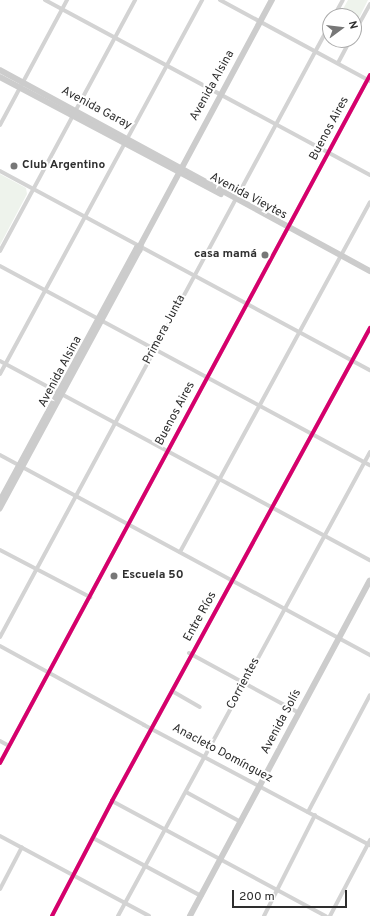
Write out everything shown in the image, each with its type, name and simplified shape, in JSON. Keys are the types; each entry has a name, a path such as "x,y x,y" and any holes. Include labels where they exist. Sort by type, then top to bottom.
{"street":[{"path":"45,0 370,175"},
{"path":"0,125 67,0"},
{"path":"0,251 135,0"},
{"path":"0,374 202,0"},
{"path":"220,0 369,80"},
{"name":"Avenida Alsina","path":"0,509 21,466 100,320 140,250 140,246 180,170 272,0"},
{"path":"362,18 370,4"},
{"name":"Primera Junta","path":"0,637 322,38"},
{"path":"338,63 346,48"},
{"name":"Avenida Garay","path":"0,70 22,85 74,114 180,170"},
{"name":"Buenos Aires","path":"0,763 50,673 167,451 328,152 369,80 370,75"},
{"name":"Avenida Garay","path":"0,77 22,85"},
{"name":"Avenida Vieytes","path":"180,170 370,273"},
{"path":"0,171 370,370"},
{"path":"180,552 370,202"},
{"path":"0,266 370,465"},
{"name":"Entre Ríos","path":"52,916 112,801 152,729 190,654 232,581 370,328"},
{"path":"0,361 370,560"},
{"name":"Corrientes","path":"118,916 370,452"},
{"path":"0,455 370,655"},
{"name":"Avenida Alsina","path":"0,501 21,466"},
{"path":"0,550 90,597"},
{"name":"Avenida Solís","path":"190,916 370,581"},
{"name":"Anacleto Domínguez","path":"0,646 152,729 369,843"},
{"path":"190,654 300,713"},
{"path":"172,691 200,707"},
{"path":"308,812 370,695"},
{"path":"0,741 9,746"},
{"path":"186,792 241,822"},
{"path":"112,801 326,916"},
{"path":"264,916 315,815"},
{"path":"0,836 149,916"},
{"path":"94,838 201,896"},
{"path":"330,916 369,843"},
{"path":"0,889 22,847"}],"shaded area":[{"path":"348,0 368,0 362,12 362,8 344,8"},
{"path":"0,174 26,188 27,194 0,245"}],"cycle path":[{"path":"0,763 370,75"},
{"path":"52,916 112,801 370,328"}],"place":[{"name":"Club Argentino","path":"14,166"},
{"name":"casa mamá","path":"265,255"},
{"name":"Escuela 50","path":"114,576"}]}
